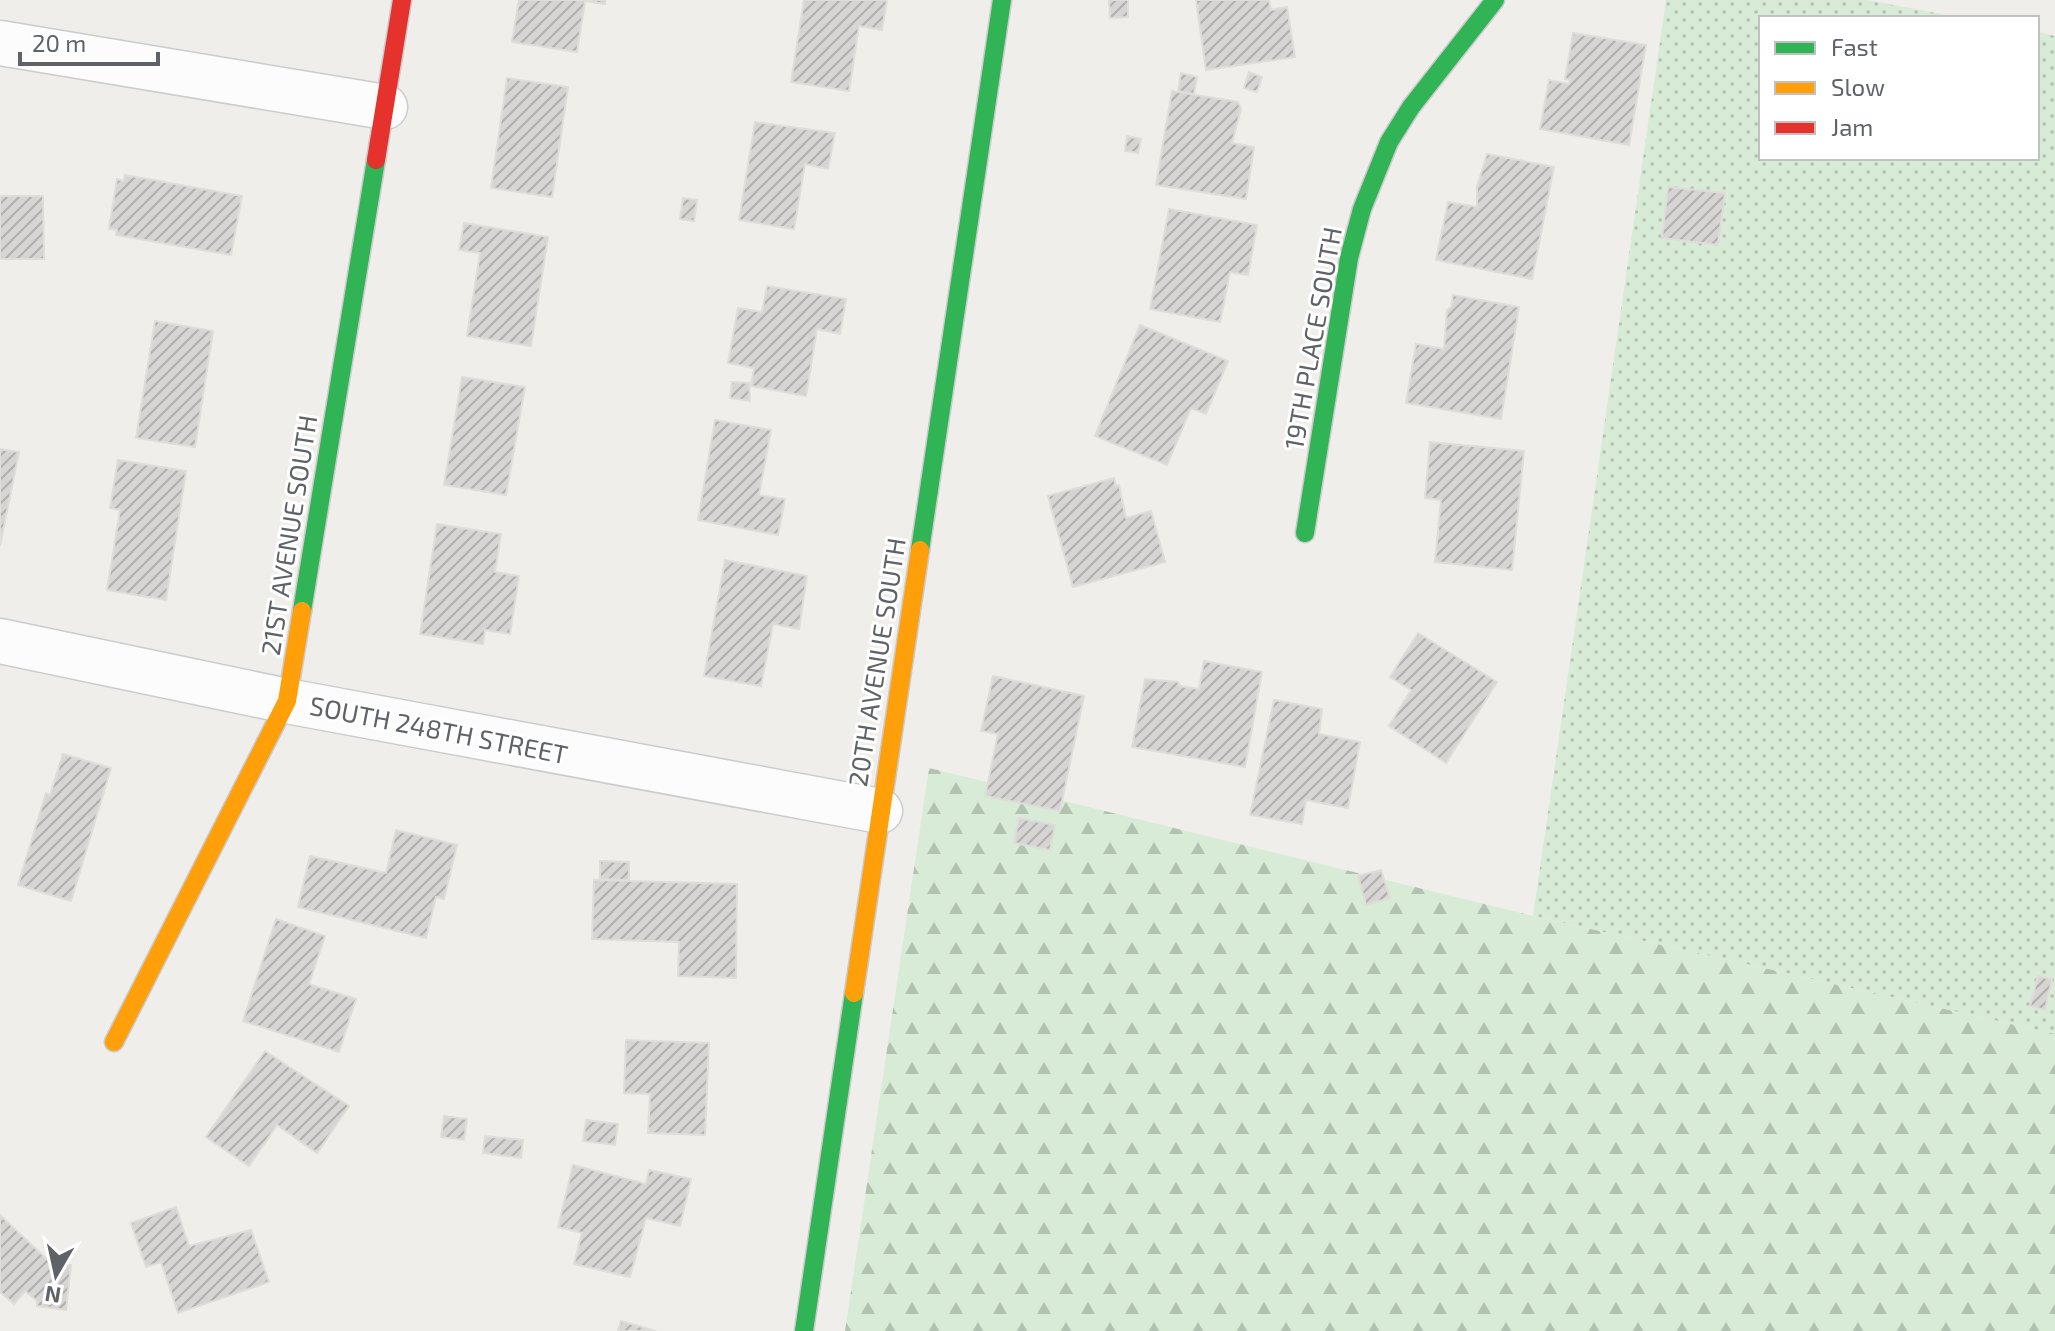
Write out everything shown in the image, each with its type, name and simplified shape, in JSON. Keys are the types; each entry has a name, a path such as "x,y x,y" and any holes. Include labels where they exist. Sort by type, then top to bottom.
{"street":[{"name":"21ST AVENUE SOUTH","path":"114,1042 287,701 402,0"},
{"name":"20TH AVENUE SOUTH","path":"804,1331 1002,0"},
{"name":"19TH PLACE SOUTH","path":"1305,533 1349,258 1362,209 1384,153 1405,115 1495,0"},
{"path":"0,43 385,107"},
{"name":"SOUTH 248TH STREET","path":"0,641 287,701 880,811"}],"green space":[{"path":"1666,0 1867,0 1951,16 1759,16 1759,160 2039,160 2039,32 2055,36 2055,1034 1533,916"},
{"path":"929,768 1533,916 2055,1034 2055,1331 845,1331"}],"building":[{"path":"519,0 605,0 605,4 585,1 577,52 512,42"},
{"path":"804,0 887,0 882,30 859,26 849,91 791,82"},
{"path":"1109,0 1128,0 1128,17 1110,18"},
{"path":"1196,0 1269,0 1271,10 1287,7 1295,57 1206,70"},
{"path":"1573,33 1646,45 1629,145 1540,129 1549,80 1569,84 1570,80 1565,79"},
{"path":"1249,72 1262,77 1257,92 1244,88"},
{"path":"1181,73 1197,77 1194,94 1178,91"},
{"path":"507,78 568,87 552,197 491,188"},
{"path":"1172,91 1238,102 1241,109 1232,143 1254,147 1246,199 1156,185"},
{"path":"755,122 835,133 828,169 805,164 794,229 739,220"},
{"path":"1127,136 1141,139 1138,153 1125,151"},
{"path":"1487,154 1554,167 1532,279 1436,260 1448,202 1477,207 1477,187"},
{"path":"125,175 242,196 231,255 116,235 117,230 109,229 117,179 124,181"},
{"path":"1668,187 1725,193 1718,245 1662,238"},
{"path":"0,196 43,196 44,259 0,259"},
{"path":"683,198 697,200 694,221 680,219"},
{"path":"1169,209 1257,225 1248,275 1230,272 1220,322 1150,309"},
{"path":"464,223 548,237 531,346 467,336 480,253 459,250"},
{"path":"767,286 846,299 840,334 817,329 806,396 751,386 754,368 728,363 738,308 762,312"},
{"path":"1453,295 1519,307 1501,419 1406,403 1416,344 1444,349 1447,310 1451,307"},
{"path":"155,321 213,331 195,447 136,438"},
{"path":"1140,325 1228,361 1206,414 1191,408 1167,465 1095,436"},
{"path":"462,377 525,387 506,495 444,485"},
{"path":"732,382 749,383 750,401 730,398"},
{"path":"715,420 771,430 759,495 785,499 778,535 698,520"},
{"path":"1430,442 1524,451 1512,570 1435,562 1441,500 1425,498"},
{"path":"0,449 19,452 0,546"},
{"path":"118,460 186,471 166,600 107,590 120,510 110,508"},
{"path":"1114,478 1116,486 1119,485 1126,518 1151,511 1165,562 1073,587 1048,496"},
{"path":"437,524 501,534 495,572 519,576 510,634 485,630 483,644 420,634"},
{"path":"725,560 807,576 799,629 773,624 761,686 704,676"},
{"path":"1418,633 1497,682 1446,763 1389,726 1411,690 1390,677"},
{"path":"1204,661 1262,672 1245,767 1132,747 1145,679 1178,682 1180,686 1199,689"},
{"path":"993,676 1084,696 1060,811 985,796 998,734 981,731"},
{"path":"1274,700 1322,709 1319,734 1360,742 1348,808 1306,800 1302,824 1250,815"},
{"path":"63,754 111,768 71,901 18,885 46,793 50,795"},
{"path":"1019,818 1055,825 1050,850 1014,843"},
{"path":"396,830 457,845 444,899 436,897 426,938 298,907 310,856 386,873"},
{"path":"600,861 629,862 629,880 600,879"},
{"path":"1381,870 1390,898 1366,905 1358,876"},
{"path":"594,880 737,884 736,978 678,976 679,942 592,939"},
{"path":"276,919 325,936 309,984 356,999 339,1052 243,1021"},
{"path":"2038,976 2052,979 2045,1010 2030,1006"},
{"path":"626,1040 709,1043 705,1135 648,1133 650,1094 624,1093"},
{"path":"265,1051 349,1106 317,1153 277,1125 249,1166 206,1137"},
{"path":"444,1116 467,1119 464,1140 441,1137"},
{"path":"586,1120 618,1124 615,1145 583,1141"},
{"path":"485,1136 523,1140 521,1158 483,1153"},
{"path":"573,1165 646,1184 649,1170 691,1179 680,1226 646,1218 630,1277 574,1264 582,1233 558,1227"},
{"path":"176,1207 189,1246 251,1230 269,1282 178,1313 161,1262 146,1267 131,1223"},
{"path":"0,1215 50,1262 71,1265 66,1310 37,1306 37,1301 25,1291 14,1304 0,1292"},
{"path":"621,1321 656,1331 618,1331"}],"traffic: fast":[{"path":"920,550 1002,0"},
{"path":"1305,533 1349,258 1362,209 1389,142 1411,107 1495,0"},
{"path":"302,611 376,160"},
{"path":"804,1331 854,993"}],"traffic: slow":[{"path":"854,993 920,550"},
{"path":"114,1042 287,701 302,611"}],"traffic: jam":[{"path":"376,160 402,0"}]}
